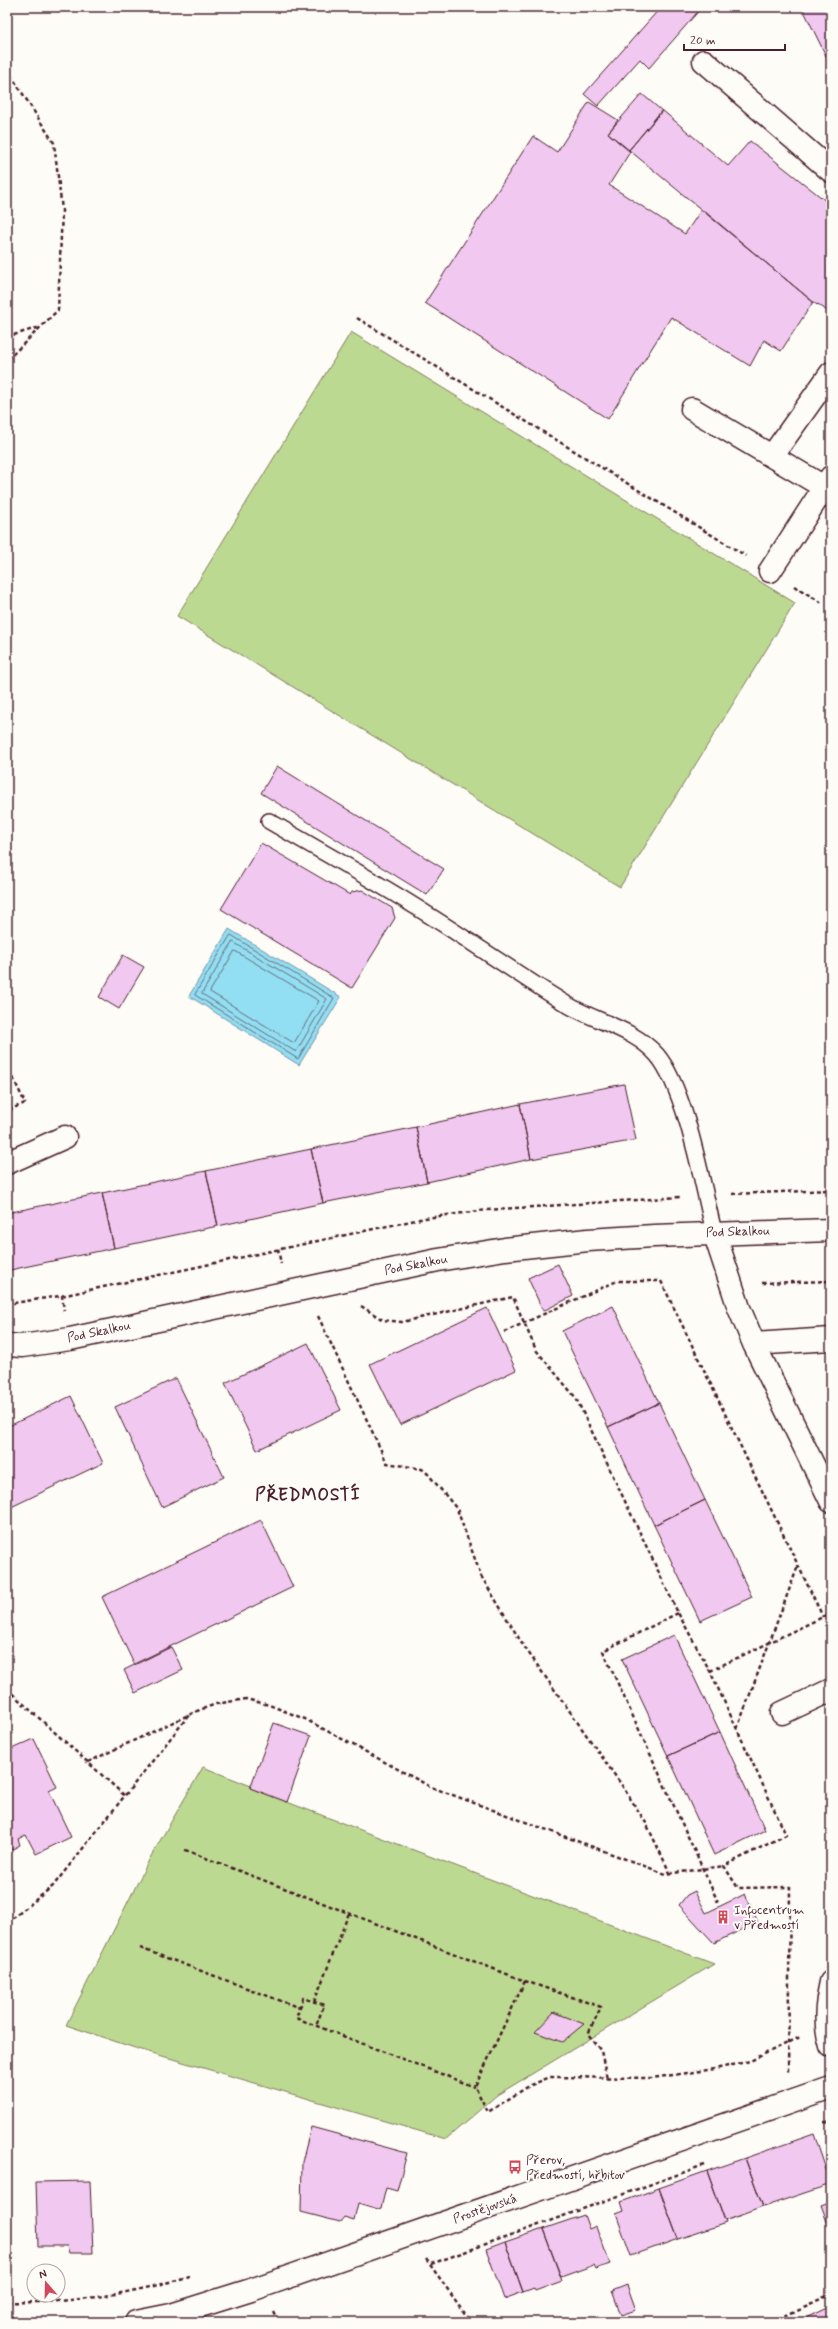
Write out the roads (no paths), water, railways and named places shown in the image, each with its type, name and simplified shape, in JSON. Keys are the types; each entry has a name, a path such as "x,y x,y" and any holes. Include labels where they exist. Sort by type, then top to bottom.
{"street":[{"path":"704,61 831,171"},
{"path":"772,456 831,373"},
{"path":"692,409 772,456 827,482 770,571"},
{"path":"7,1163 65,1137"},
{"name":"Pod Skalkou","path":"7,1345 22,1346 70,1339 263,1296 492,1251 588,1240 714,1232 831,1230"},
{"path":"714,1232 731,1284 754,1344 831,1501"},
{"path":"754,1344 831,1339"},
{"path":"782,1712 831,1690"},
{"path":"831,1982 827,1999 826,2025 831,2046"},
{"name":"Prostějovská","path":"136,2322 171,2314 251,2290 831,2088"}],"lane":[{"path":"269,821 426,913 569,1005 624,1030 644,1043 666,1067 674,1088 695,1154 714,1232"}],"water":[{"path":"229,929 341,997 299,1065 189,996"}],"place":[{"name":"Infocentrum v Předmostí","path":"723,1917"},
{"name":"Přerov, Předmostí, hřbitov","path":"515,2167"}],"district":[{"name":"PŘEDMOSTÍ","path":"308,1495"}]}
